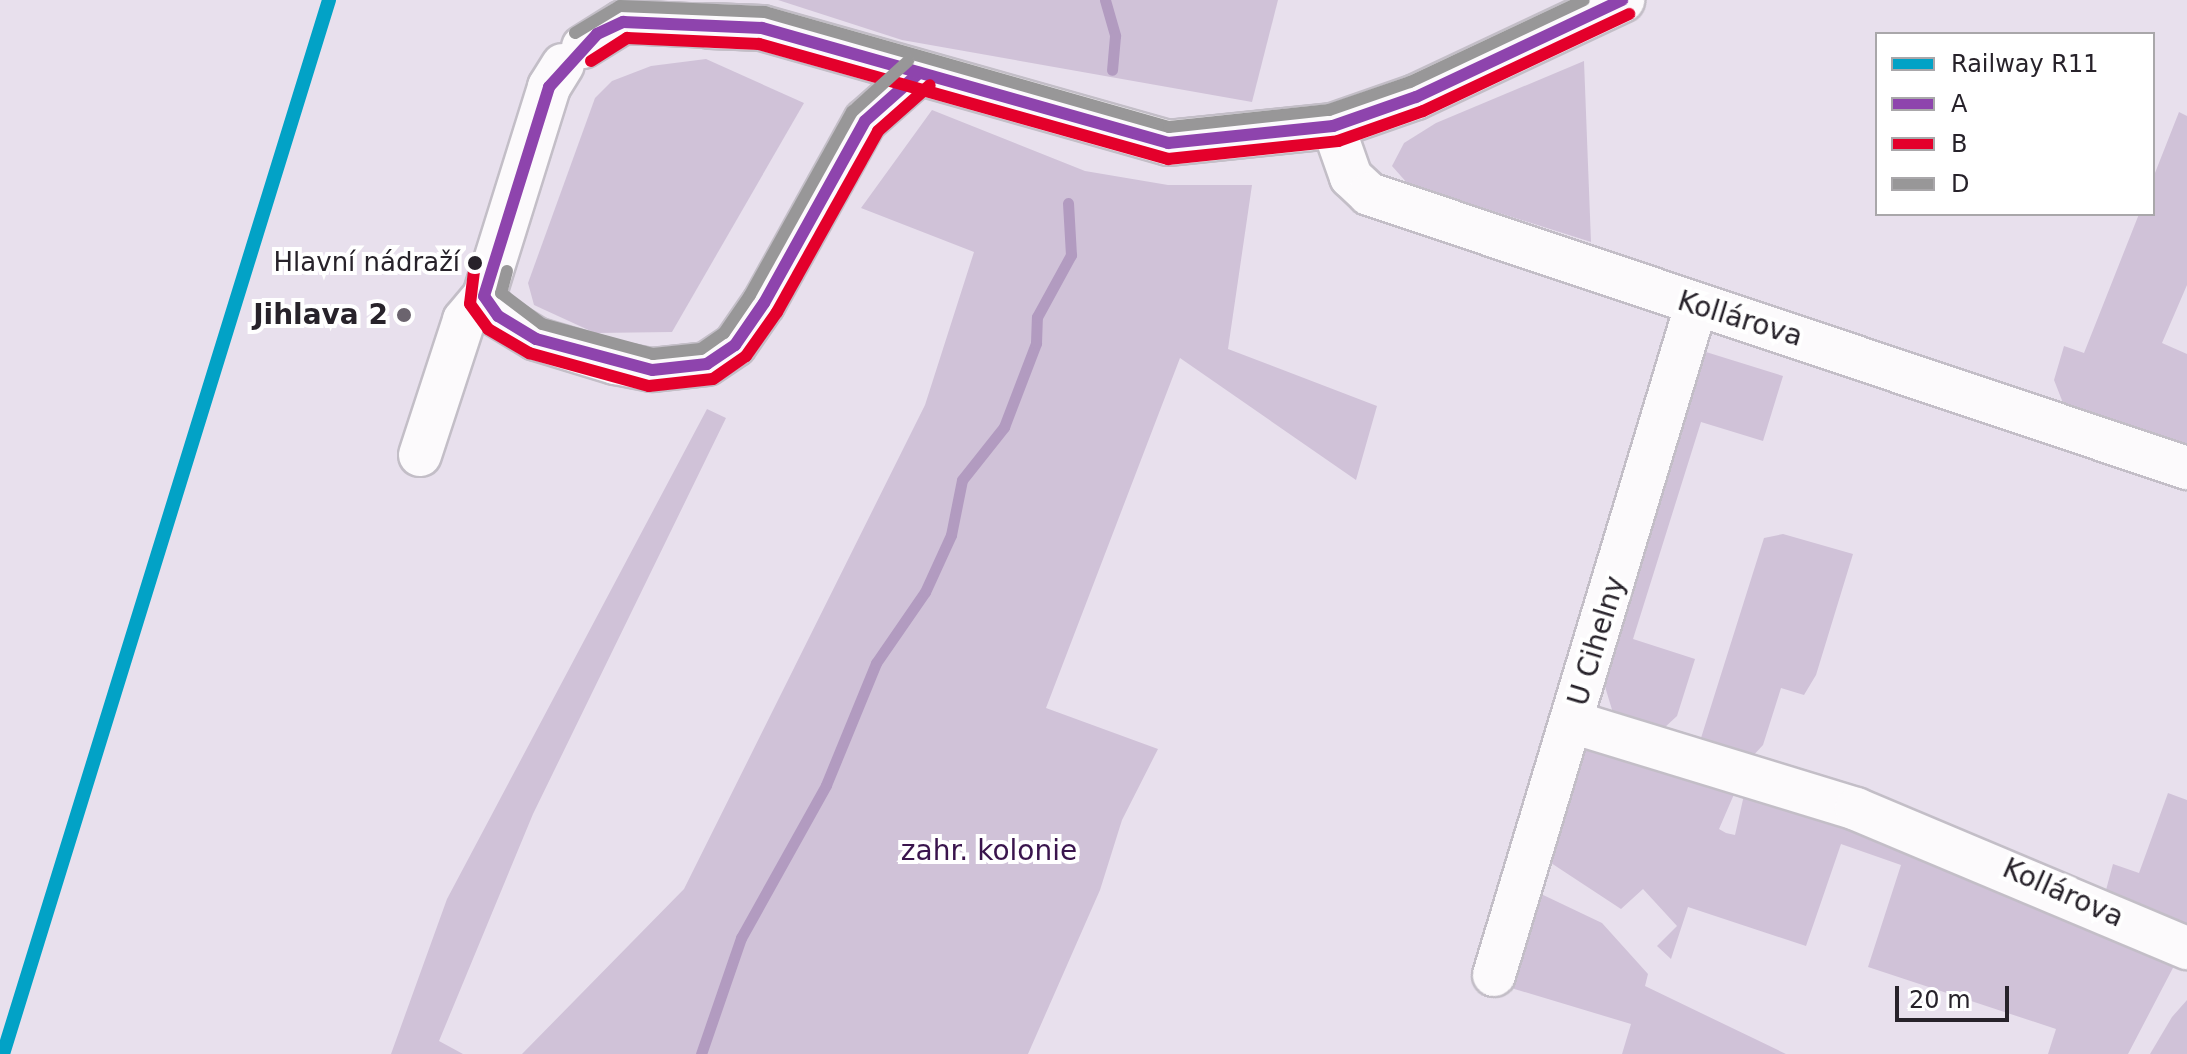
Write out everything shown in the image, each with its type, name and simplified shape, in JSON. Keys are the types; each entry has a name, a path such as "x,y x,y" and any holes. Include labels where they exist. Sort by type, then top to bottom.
{"street":[{"path":"420,455 464,320 484,296 549,87 573,56 623,22 703,13 1168,143 1333,126 1416,97 1622,0"},
{"path":"484,296 498,316 536,339 652,370 707,364 735,345 764,303 865,121 919,73"},
{"name":"Kollárova","path":"1333,126 1351,177 1369,194 2187,468"},
{"name":"U Cihelny","path":"1494,975 1696,306"},
{"name":"Kollárova","path":"1572,722 1856,809 2187,948"}],"green space":[{"path":"778,0 1278,0 1252,102 902,40"},
{"path":"706,59 804,103 672,332 595,333 534,305 528,283 595,98 612,81 651,66"},
{"path":"1584,61 1591,242 1408,184 1392,166 1404,143 1436,123"},
{"name":"zahr. kolonie","path":"932,110 1085,171 1168,185 1252,185 1228,349 1377,406 1356,480 1180,358 1046,708 1158,749 1122,820 1100,890 1028,1054 522,1054 684,889 925,405 974,252 861,208"},
{"path":"2179,112 2187,116 2187,285 2162,343 2187,354 2187,448 2063,403 2054,380 2064,346 2084,353 2138,216 2155,216 2155,173"},
{"path":"1706,352 1783,376 1763,441 1701,422 1633,639 1695,659 1677,716 1663,729 1613,713 1603,680"},
{"path":"707,409 726,418 533,814 439,1041 463,1054 391,1054 447,899"},
{"path":"1783,534 1853,554 1816,675 1804,695 1781,688 1763,745 1750,759 1709,751 1701,738 1764,538"},
{"path":"1586,746 1735,792 1719,829 1726,833 1735,835 1744,795 1908,849 2175,964 2128,1054 2048,1054 2056,1029 1868,967 1901,865 1841,844 1806,946 1688,907 1671,959 1657,946 1677,926 1643,889 1621,909 1548,861"},
{"path":"2168,793 2187,800 2187,939 2106,890 2113,864 2139,873"},
{"path":"1539,893 1602,923 1648,974 1645,986 1786,1054 1622,1054 1631,1024 1508,987"},
{"path":"2187,1000 2187,1054 2150,1054 2172,1017"}],"waterway":[{"path":"1105,0 1115,36 1112,70"},
{"path":"701,1054 741,938 826,785 876,663 925,592 951,535 962,480 1004,427 1036,343 1037,317 1071,255 1068,203"}],"rail line":[{"name":"R11","path":"3,1054 329,0"}],"transit line":[{"name":"D","path":"575,33 620,6 765,12 1169,127 1329,110 1410,82 1584,0"},
{"name":"A","path":"919,73 865,121 764,303 735,345 707,364 652,370 536,339 498,316 484,296 549,87 597,34 623,22 762,28 1168,143 1333,126 1416,97 1622,0"},
{"name":"B","path":"591,61 627,38 759,44 1168,159 1338,141 1423,111 1629,14"},
{"name":"D","path":"507,271 501,293 542,324 653,354 701,349 724,333 750,295 852,112 908,61"},
{"name":"B","path":"475,263 470,304 488,329 529,353 649,386 713,379 746,356 777,312 878,131 930,85"}],"place":[{"name":"Hlavní nádraží","path":"475,263"},
{"name":"Jihlava 2","path":"404,315"}]}
